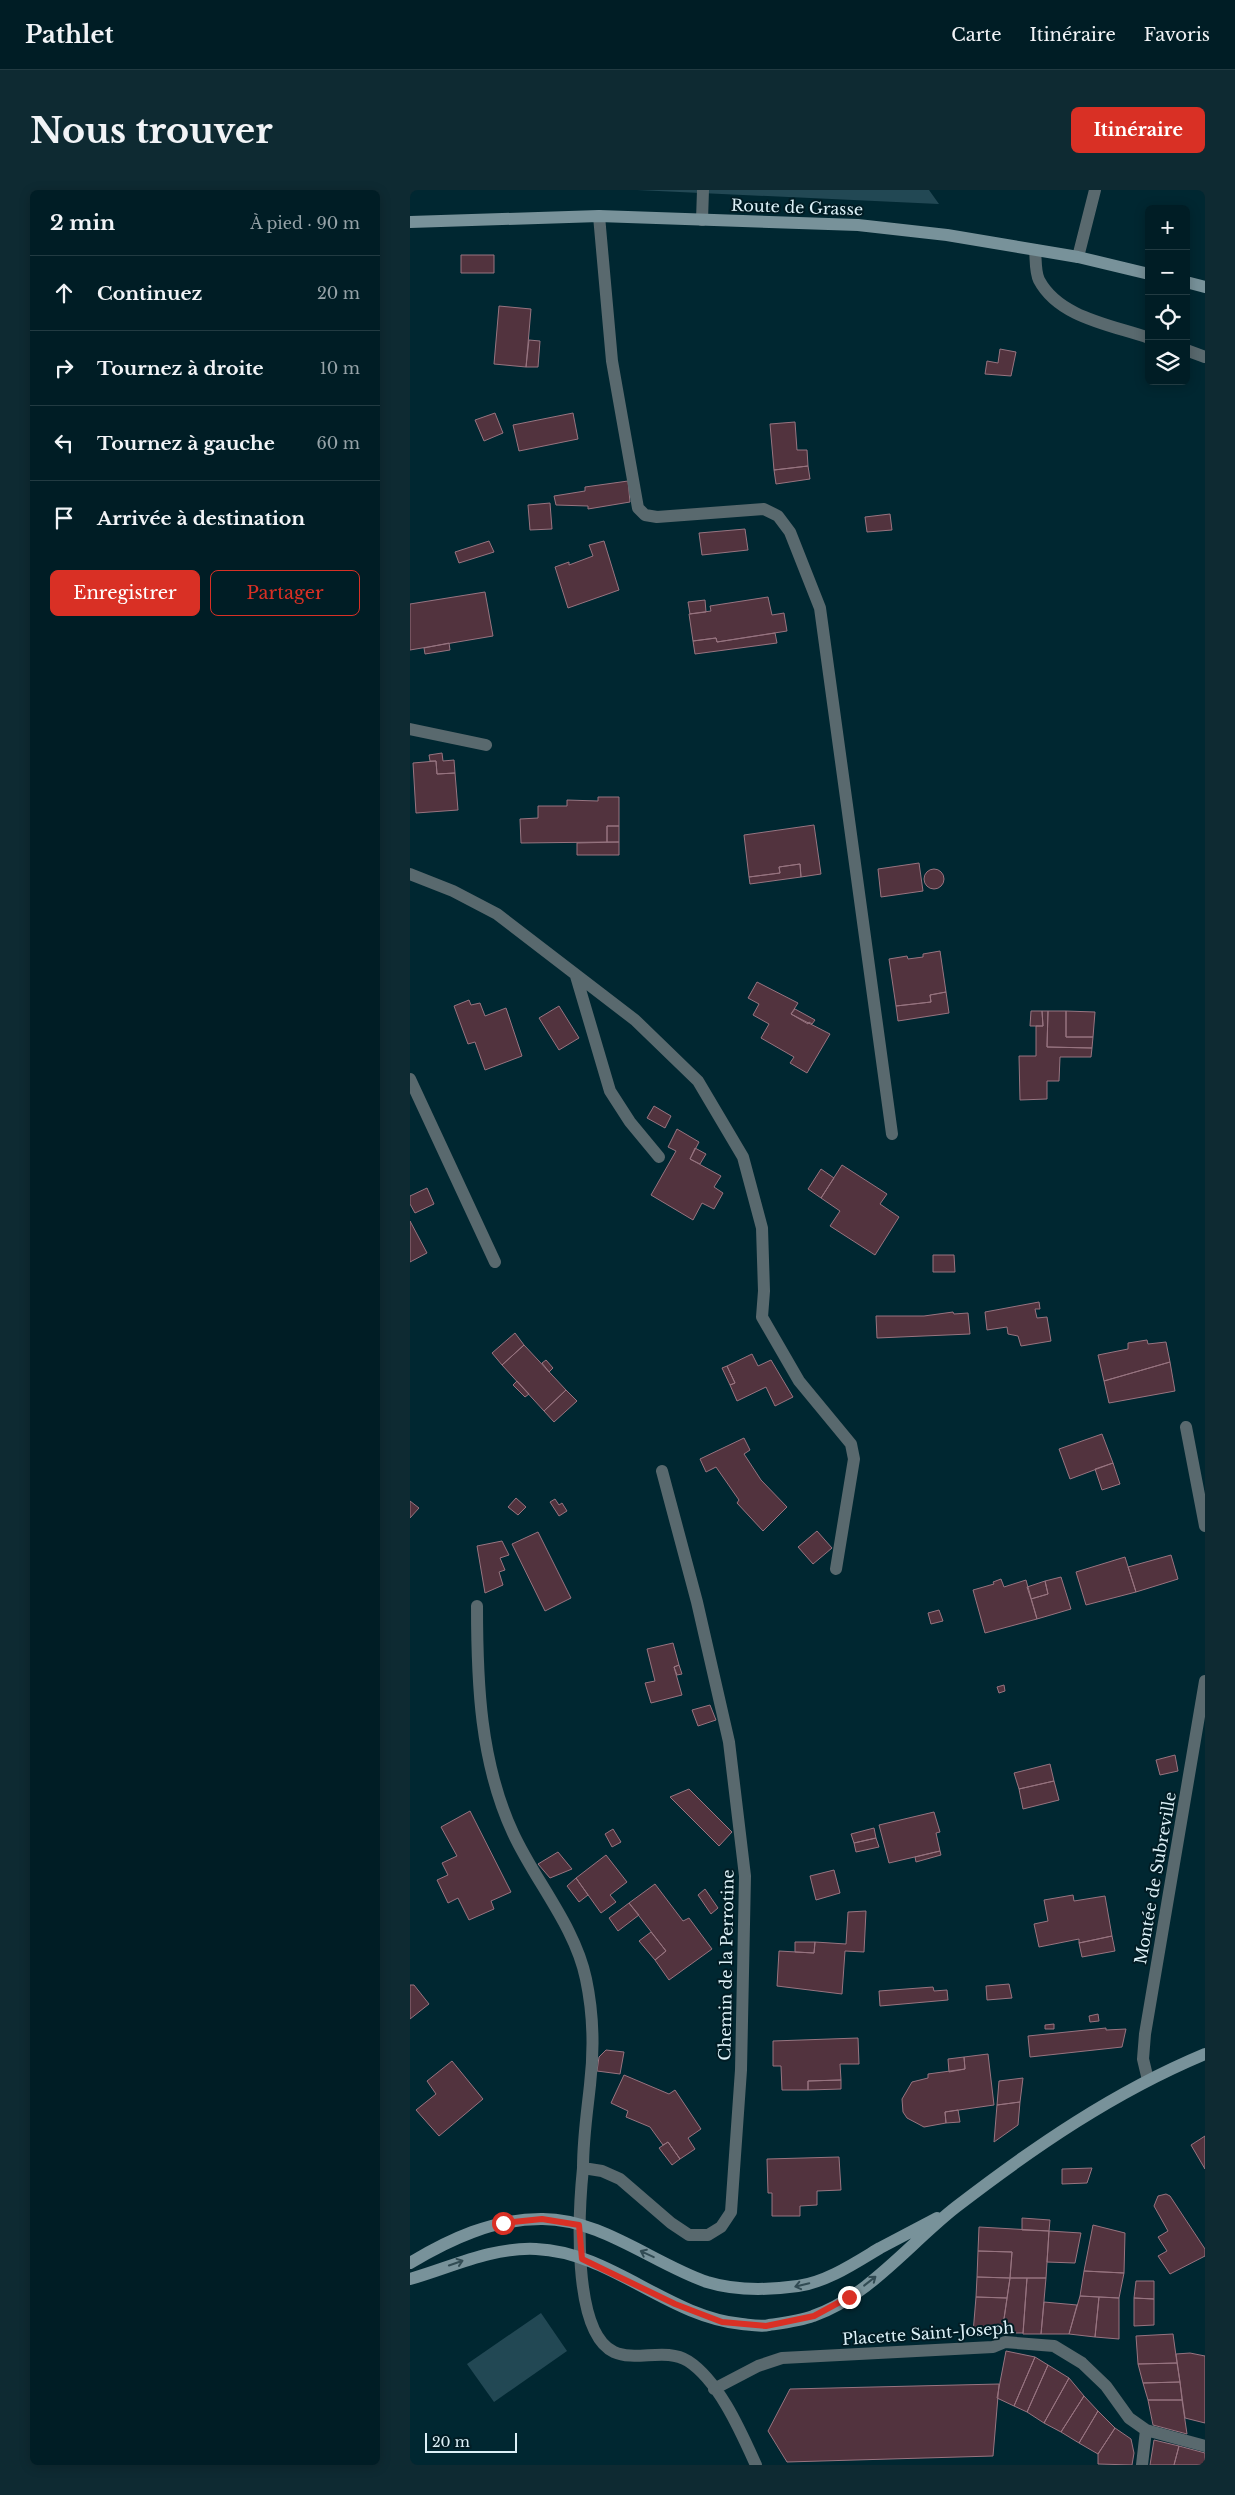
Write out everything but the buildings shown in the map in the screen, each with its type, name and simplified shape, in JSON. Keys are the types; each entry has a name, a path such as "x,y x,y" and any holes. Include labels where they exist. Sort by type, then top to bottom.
{"street":[{"path":"702,220 703,190"},
{"path":"1078,257 1095,190"},
{"path":"599,216 612,361 638,508 645,515 657,517 764,509 778,516 790,532 820,608 892,1134"},
{"name":"Route de Grasse","path":"410,222 599,216 858,225 947,235 1078,257 1145,273"},
{"path":"1035,250 1038,278 1050,296 1069,310 1145,337"},
{"path":"1190,283 1205,287"},
{"path":"1190,351 1205,357"},
{"path":"410,729 486,745"},
{"path":"410,874 453,890 497,914 635,1020 698,1081 743,1157 762,1228 764,1291 762,1317 799,1381 851,1444 854,1460 836,1569"},
{"path":"576,976 610,1091 630,1122 659,1157"},
{"path":"410,1079 495,1262"},
{"path":"1186,1427 1205,1526"},
{"name":"Chemin de la Perrotine","path":"583,2168 602,2171 620,2179 671,2223 689,2235 708,2235 721,2227 730,2212 741,2070 745,1876 729,1742 697,1602 662,1471"},
{"path":"478,1606 477,1668 480,1710 496,1788 513,1833 579,1956 586,1979 592,2037 590,2083 583,2136 579,2225 584,2301 593,2329 601,2342 612,2351 624,2355 665,2355 686,2359 697,2368 714,2389 740,2430 756,2465"},
{"name":"Montée de Subreville","path":"1148,2080 1143,2059 1145,2034 1205,1681"},
{"path":"410,2263 463,2234 503,2223 542,2219 579,2225 610,2235 708,2282 738,2288 766,2289 800,2286 836,2274 954,2208 1090,2111 1148,2080 1205,2054"},
{"path":"410,2279 473,2257 506,2250 538,2249 582,2259 675,2304 722,2322 766,2326 814,2316 849,2297 900,2257 954,2208"},
{"name":"Placette Saint-Joseph","path":"714,2389 758,2366 782,2358 992,2347 1005,2342 1034,2344 1054,2346 1082,2362 1106,2386 1129,2418 1146,2430"},
{"path":"1142,2465 1146,2430 1205,2446"}],"shaded area":[{"path":"637,190 929,190 939,204"},
{"path":"541,2313 567,2351 494,2402 467,2364"}],"route":[{"path":"503,2223 542,2219 579,2225 582,2259 627,2279 675,2304 722,2322 766,2326 814,2316 849,2297"}]}
